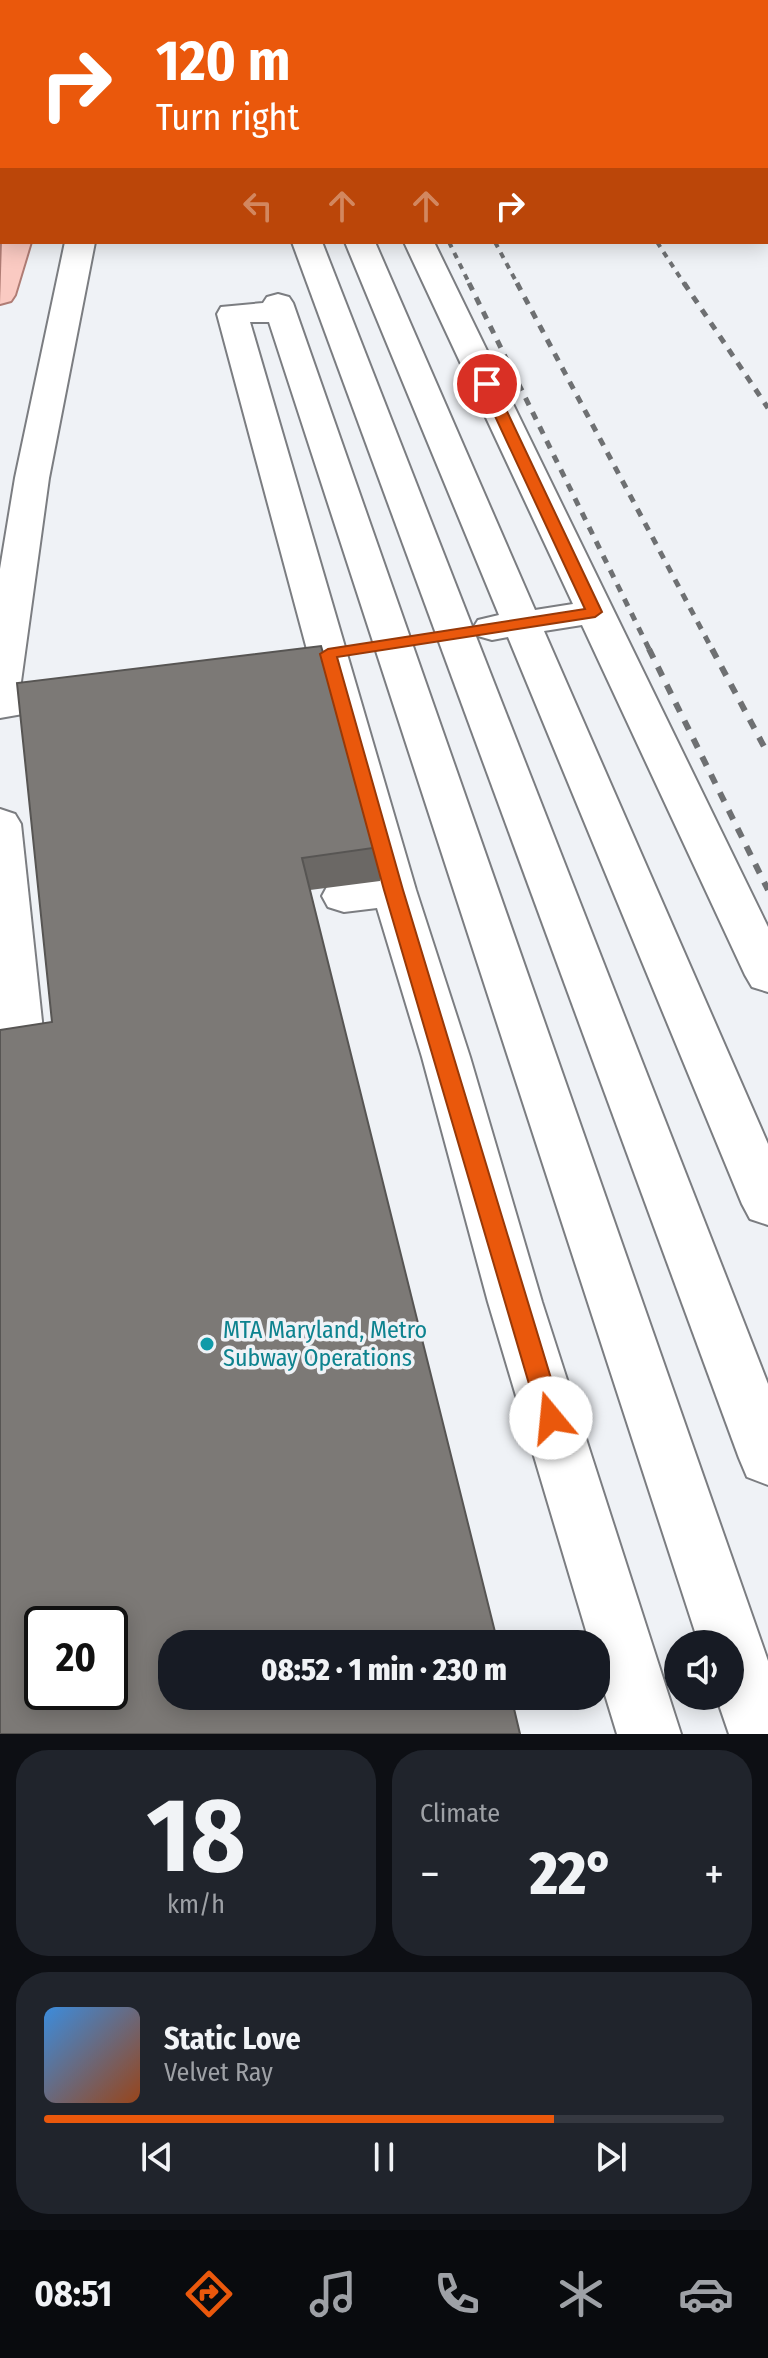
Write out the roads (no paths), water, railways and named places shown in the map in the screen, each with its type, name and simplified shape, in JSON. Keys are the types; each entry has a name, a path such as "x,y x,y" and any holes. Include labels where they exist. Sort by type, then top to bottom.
{"main road":[{"path":"0,295 15,244"}],"lane":[{"path":"0,692 32,478 80,244"},
{"path":"308,244 768,1458"},
{"path":"361,244 768,1204"},
{"path":"420,244 768,975"},
{"path":"649,1734 515,1302 446,1057 369,893 232,314 279,307 761,1734"},
{"path":"312,656 595,612"},
{"path":"0,705 116,687"},
{"path":"0,824 20,1040"}],"railway":[{"path":"450,244 470,285"},
{"path":"496,244 518,285"},
{"path":"658,244 685,285"},
{"path":"469,283 650,651"},
{"path":"517,283 713,651"},
{"path":"684,283 768,408"},
{"path":"649,649 768,890"},
{"path":"712,649 768,754"}],"place":[{"name":"MTA Maryland, Metro Subway Operations","path":"207,1344"}]}
